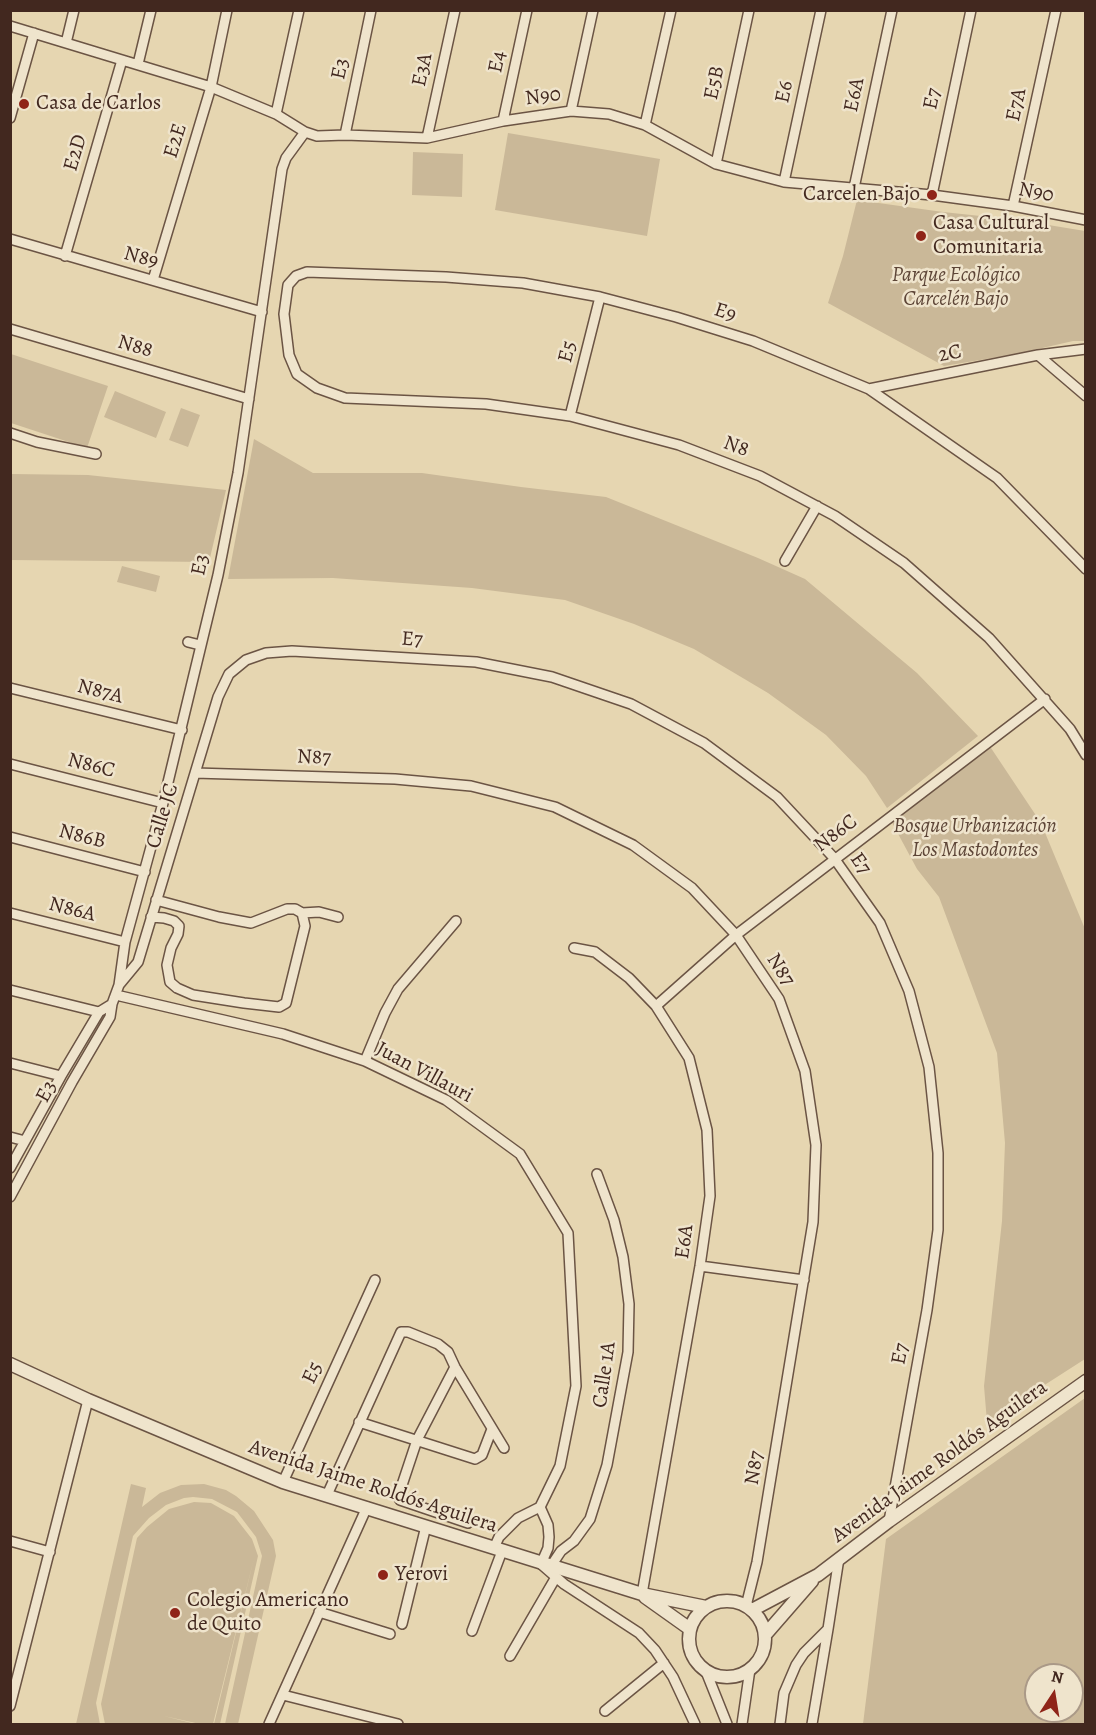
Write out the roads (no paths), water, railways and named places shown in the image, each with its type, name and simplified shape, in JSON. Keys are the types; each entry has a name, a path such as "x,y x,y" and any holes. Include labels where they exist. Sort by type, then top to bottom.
{"street":[{"path":"66,43 74,10"},
{"path":"138,64 151,10"},
{"name":"E2E","path":"153,280 211,87 227,10"},
{"path":"276,114 298,10"},
{"name":"E3","path":"345,135 371,10"},
{"name":"E3A","path":"427,138 455,10"},
{"name":"E4","path":"503,121 527,10"},
{"path":"571,111 593,10"},
{"path":"645,125 671,10"},
{"name":"E5B","path":"716,164 749,10"},
{"name":"E6","path":"784,182 821,10"},
{"name":"E6A","path":"854,188 892,10"},
{"name":"E7","path":"932,195 971,10"},
{"name":"E7A","path":"1013,206 1056,10"},
{"name":"N90","path":"10,26 211,87 276,114 305,132 317,136 427,138 503,121 571,111 609,114 645,125 716,164 784,182 932,195 1013,206 1086,220"},
{"path":"10,118 34,33"},
{"name":"E2D","path":"65,256 122,60"},
{"name":"E3","path":"10,1197 110,1017 119,985 125,942 182,730 220,564 238,473 282,169 286,158 305,132"},
{"name":"N89","path":"10,239 261,312"},
{"name":"E9","path":"290,355 284,314 288,285 296,276 307,272 446,277 523,283 600,297 676,317 753,341 869,389 997,478 1086,569"},
{"name":"E5","path":"570,416 600,297"},
{"name":"N88","path":"10,329 249,399"},
{"name":"2C","path":"869,389 1038,356 1086,350"},
{"name":"N8","path":"290,355 297,374 317,388 345,398 486,404 570,416 679,445 760,476 835,516 904,563 988,638 1045,699 1070,729 1086,755"},
{"path":"1038,356 1086,396"},
{"path":"10,433 38,442 96,454"},
{"path":"785,561 817,506"},
{"path":"188,642 200,645"},
{"name":"E7","path":"246,660 266,653 292,651 477,662 552,677 631,704 704,743 777,797 834,858 880,923 909,991 929,1067 938,1153 938,1230 927,1310 889,1521"},
{"name":"Calle JC","path":"119,985 138,962 218,697 229,674 246,660"},
{"name":"N87A","path":"10,688 182,730"},
{"name":"N86C","path":"656,1006 736,934 1045,699"},
{"name":"N86C","path":"10,764 163,803"},
{"name":"N87","path":"195,773 395,779 471,786 555,807 633,845 692,888 736,934 779,999 805,1071 816,1146 813,1222 749,1608"},
{"name":"N86B","path":"10,837 144,872"},
{"path":"156,900 251,923 287,909 295,909 302,913 320,912 338,917"},
{"name":"N86A","path":"10,913 125,942"},
{"path":"151,917 174,921 179,926 167,965 170,982 177,988 193,995 279,1007 286,1003 289,993 305,926 302,913"},
{"path":"365,1061 385,1013 398,989 456,921"},
{"name":"E6A","path":"574,948 595,952 629,978 656,1006 689,1058 707,1130 710,1196 700,1266 642,1594"},
{"path":"10,990 99,1012"},
{"name":"E3","path":"10,1168 99,1012 114,1000"},
{"name":"Juan Villauri","path":"114,1000 283,1034 365,1061 446,1100 520,1154 568,1233 576,1386 560,1466 540,1507"},
{"path":"10,1063 61,1076"},
{"path":"10,1137 25,1141"},
{"name":"Calle 1A","path":"549,1569 561,1551 574,1541 591,1519 607,1465 620,1405 628,1352 629,1304 623,1257 614,1220 597,1174"},
{"path":"700,1266 804,1281"},
{"name":"E5","path":"283,1482 375,1280"},
{"path":"327,1495 401,1332 408,1332 443,1347 504,1448"},
{"name":"Avenida Jaime Roldós Aguilera","path":"10,1364 88,1400 283,1482 498,1549 549,1569 642,1594 705,1607"},
{"path":"454,1367 417,1440 398,1494 400,1500 468,1523"},
{"path":"10,1373 32,1374"},
{"name":"Avenida Jaime Roldós Aguilera","path":"765,1635 818,1575 839,1558 1086,1381"},
{"path":"10,1706 88,1400"},
{"path":"359,1422 475,1459 482,1455 492,1429"},
{"path":"269,1725 367,1507"},
{"path":"472,1631 498,1549 499,1537 518,1518 540,1507 548,1525 549,1569 510,1656"},
{"path":"402,1624 426,1526"},
{"path":"10,1541 50,1552"},
{"path":"812,1725 839,1558"},
{"path":"549,1569 639,1633 655,1650 673,1677 695,1725"},
{"name":"Avenida Jaime Roldós Aguilera","path":"749,1608 818,1575"},
{"name":"Avenida Jaime Roldós Aguilera","path":"642,1594 690,1629"},
{"path":"742,1725 750,1670 762,1654 764,1625 749,1608 736,1602 726,1601 705,1607 690,1629 690,1647 698,1663 713,1674 732,1677 750,1670"},
{"path":"319,1612 390,1634"},
{"path":"780,1725 784,1693 796,1665 804,1653 828,1629"},
{"path":"605,1711 664,1663"},
{"path":"705,1669 727,1725"},
{"path":"283,1695 398,1725"}],"place":[{"name":"Casa de Carlos","path":"24,104"},
{"name":"Carcelen Bajo","path":"932,195"},
{"name":"Casa Cultural Comunitaria","path":"921,236"},
{"name":"Yerovi","path":"383,1575"},
{"name":"Colegio Americano de Quito","path":"175,1613"}],"park label":[{"name":"Parque Ecológico Carcelén Bajo","path":"956,288"},
{"name":"Bosque Urbanización Los Mastodontes","path":"975,839"}]}
